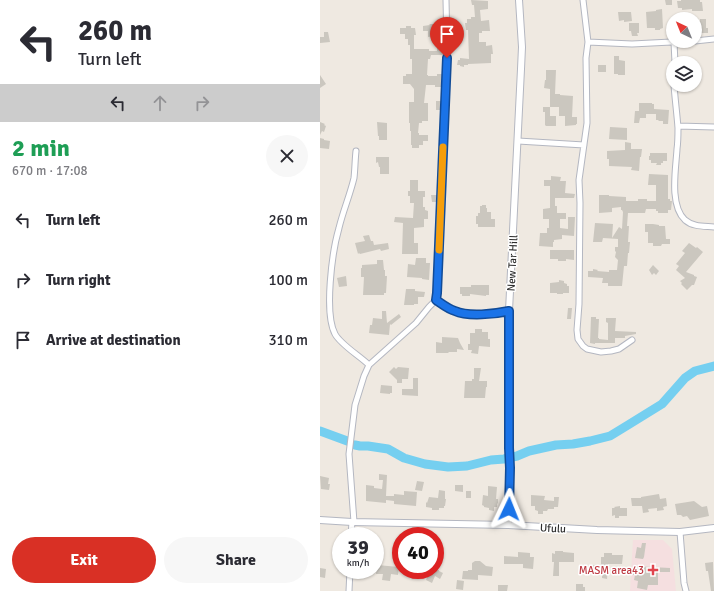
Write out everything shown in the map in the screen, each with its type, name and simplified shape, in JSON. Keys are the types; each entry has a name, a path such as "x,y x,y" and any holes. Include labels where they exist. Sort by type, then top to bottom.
{"street":[{"path":"352,527 349,454 355,405 364,376 370,365 416,323 436,300 446,91 446,0"},
{"name":"New Tar Hill","path":"508,525 510,468 509,311 522,54 519,0"},
{"path":"584,0 588,42 586,58 587,123 579,175 578,339 582,346 587,349 602,352 619,349 632,340"},
{"path":"702,40 714,39"},
{"path":"588,42 632,44 666,42"},
{"path":"675,92 678,126 675,197 680,213 685,220 698,226 714,227"},
{"path":"678,126 714,127"},
{"path":"518,141 584,145"},
{"path":"356,151 354,177 336,239 329,308 335,334 344,344 370,365"},
{"path":"436,300 455,311 464,314 498,314 509,311"},
{"name":"Ufulu","path":"320,520 508,525 597,530 680,532 714,528"},
{"path":"680,532 686,591"},
{"path":"349,591 350,579"}],"shaded area":[{"name":"MASM area43","path":"633,540 663,540 672,549 676,591 630,591"}],"building":[{"path":"471,0 488,1 488,9 480,10 481,21 489,20 490,31 482,31 482,33 479,33 479,42 486,42 486,46 492,45 493,54 491,54 491,63 468,64 464,65 464,67 457,65 460,58 469,59 468,30 466,30 465,23 467,23 467,19 475,17 474,5 472,5"},
{"path":"665,0 672,0 672,5 666,5"},
{"path":"700,0 700,2 702,2 703,11 692,11 692,9 682,10 682,8 678,8 677,1"},
{"path":"662,9 663,28 660,30 655,30 655,28 647,28 646,12"},
{"path":"618,12 631,12 632,21 619,21"},
{"path":"702,19 706,19 706,28 708,28 708,33 702,33"},
{"path":"629,23 639,23 639,33 637,33 638,36 632,36 631,31 629,31"},
{"path":"429,24 434,24 434,26 439,25 439,31 434,31 435,36 428,37 428,31 423,31 423,26 430,25"},
{"path":"406,26 415,28 416,35 414,35 414,49 429,49 429,51 437,51 437,48 443,48 443,55 431,55 430,59 428,59 427,75 437,76 437,74 442,74 441,87 426,85 424,103 428,103 428,121 422,121 422,123 419,123 418,133 419,135 428,135 428,141 423,141 423,145 419,145 419,148 412,148 409,123 409,102 414,102 414,89 410,84 403,84 403,76 406,76 406,74 412,74 410,45 408,45 408,39 405,39 405,34 400,34 400,28 406,28"},
{"path":"324,32 328,32 330,42 320,43 320,37 324,37"},
{"path":"614,56 619,56 619,60 625,61 625,75 614,74"},
{"path":"598,65 606,65 606,72 598,72"},
{"path":"546,70 556,70 555,94 573,96 572,117 577,117 576,125 565,126 565,116 559,116 559,107 550,107 550,89 544,88"},
{"path":"320,75 326,84 320,88"},
{"path":"436,101 441,101 440,110 436,110"},
{"path":"639,103 652,103 654,104 654,109 669,110 668,124 663,124 663,121 656,120 656,114 646,114 646,118 640,118 639,123 634,123 635,111 639,111"},
{"path":"543,107 550,107 550,116 556,116 556,126 545,125 545,112 543,112"},
{"path":"320,122 326,126 324,132 322,131 320,135"},
{"path":"377,122 387,123 387,140 379,140"},
{"path":"610,127 627,128 627,140 609,139"},
{"path":"320,138 330,141 329,149 320,148"},
{"path":"625,142 631,143 631,149 642,149 639,171 631,170 632,167 609,166 607,151 625,150"},
{"path":"650,153 667,153 667,161 663,161 661,165 651,163 651,160 649,160"},
{"path":"376,157 389,157 389,174 380,174 380,167 378,162 376,163"},
{"path":"649,174 668,175 668,199 672,201 671,210 668,210 668,213 658,213 656,209 646,209 645,213 628,213 628,242 630,242 627,266 624,266 622,286 608,286 608,283 602,283 603,278 588,277 588,271 593,271 593,269 598,270 597,271 609,272 609,270 617,270 618,260 615,257 615,247 618,247 618,239 603,238 602,242 593,242 595,223 613,224 612,238 619,227 622,229 623,212 621,207 612,208 612,212 599,213 599,195 626,197 626,201 647,199 647,201 656,201 656,185 648,185"},
{"path":"551,176 561,177 560,181 566,181 565,193 575,194 574,198 555,198 557,213 566,213 566,219 560,219 560,228 568,229 568,217 575,217 574,236 562,235 562,239 554,240 553,247 539,246 540,233 547,233 547,228 549,228 549,219 543,219 543,209 550,208 550,186 544,186 544,180 551,180"},
{"path":"410,180 418,180 418,191 425,191 425,197 423,197 423,207 425,207 425,210 428,211 428,219 424,219 424,227 414,228 414,243 418,243 418,254 402,254 403,223 394,222 395,217 413,218 414,203 410,203 410,196 408,196 408,191 410,191"},
{"path":"431,195 437,195 437,202 432,202"},
{"path":"486,205 487,212 491,212 491,219 495,219 495,227 478,227 478,224 476,224 476,216 480,213 480,206"},
{"path":"645,224 665,226 666,239 670,239 670,244 653,246 653,243 648,243 648,232 645,232"},
{"path":"369,235 374,245 388,243 389,249 381,251 380,249 358,254 355,243 365,241 363,236"},
{"path":"689,243 703,252 686,272 697,277 694,285 687,290 681,284 682,283 680,281 685,278 676,270 679,266 676,264 685,253 682,251"},
{"path":"550,250 574,250 574,260 566,259 566,261 558,261 558,259 550,259"},
{"path":"416,258 426,258 426,263 430,263 429,280 407,277 408,264 415,265"},
{"path":"377,260 383,260 385,276 387,276 386,293 384,293 384,295 363,295 364,277 361,277 362,265 377,264"},
{"path":"653,265 659,271 656,275 654,273 652,275 649,270"},
{"path":"346,276 347,286 339,287 337,278"},
{"path":"559,280 564,281 567,286 569,286 569,293 550,293 550,283 559,282"},
{"path":"471,285 489,285 489,295 470,294 470,296 462,296 462,294 460,294 460,287 471,287"},
{"path":"406,289 415,289 415,291 425,292 424,297 418,297 418,304 404,305"},
{"path":"568,308 572,308 571,319 567,319"},
{"path":"382,311 386,311 387,323 399,314 401,317 391,325 390,324 389,335 369,333 373,318 382,319"},
{"path":"591,317 596,317 596,319 599,319 599,339 608,340 608,323 606,322 606,318 616,318 615,331 636,332 636,334 625,336 625,338 615,338 615,343 590,343"},
{"path":"475,329 482,329 482,332 488,332 488,339 490,339 490,347 479,346 478,354 471,353 472,350 468,350 468,344 470,344 470,333 475,333"},
{"path":"442,337 458,338 464,350 457,349 457,352 436,353 436,342 442,343"},
{"path":"394,367 396,369 398,367 409,368 408,379 402,379 402,383 397,383 397,380 389,372"},
{"path":"474,368 481,368 479,381 487,381 485,398 464,398 465,381 472,381 472,379 474,379"},
{"path":"413,378 418,378 418,396 402,395 402,389 413,389"},
{"path":"381,385 392,386 392,393 380,393"},
{"path":"379,474 387,475 386,496 394,496 394,494 404,495 404,491 417,492 416,506 394,504 394,501 386,500 386,503 366,501 366,485 382,489 383,480 379,480"},
{"path":"320,476 329,478 329,490 321,489"},
{"path":"417,481 424,482 422,491 415,490"},
{"path":"455,485 463,485 463,492 455,491"},
{"path":"488,486 497,487 496,499 498,499 498,504 497,503 497,507 494,507 494,511 489,510 489,508 482,505 483,495 488,496"},
{"path":"439,490 445,491 446,499 444,508 432,510 432,508 426,507 426,502 427,503 429,497 438,498"},
{"path":"466,491 471,491 471,498 466,498"},
{"path":"659,494 660,499 666,498 667,506 663,507 664,510 657,511 657,508 648,509 649,512 643,513 642,506 632,506 631,498 641,498"},
{"path":"531,495 545,496 544,500 554,501 554,497 559,497 558,507 543,511 543,514 538,514 538,511 535,510 535,506 531,506"},
{"path":"694,501 702,507 707,506 709,516 690,520 687,516 683,517 681,515 677,515 675,504"},
{"path":"620,506 620,508 627,508 627,516 619,516 619,518 615,518 615,515 612,516 612,508"},
{"path":"642,543 646,543 644,557 643,559 635,558 637,547 641,548"},
{"path":"555,551 574,553 574,562 559,562 559,576 553,576 554,562 552,562 552,553 555,554"},
{"path":"518,552 530,553 530,557 534,557 533,569 523,568 523,564 504,564 504,556 518,557"},
{"path":"604,553 623,555 622,564 608,564 607,579 602,578 602,570 589,569 589,565 601,566 601,557 604,557"},
{"path":"475,561 480,561 486,566 493,567 492,576 478,575 478,580 462,579 463,571 472,570 472,563"},
{"path":"713,562 714,591 711,591 708,571 706,571 705,563"},
{"path":"384,566 392,566 390,581 382,580 384,579"},
{"path":"633,566 670,568 670,572 658,572 658,585 648,585 647,590 637,588 638,581 634,580 635,575 633,575"},
{"path":"320,568 326,569 325,578 320,577"},
{"path":"426,579 434,579 432,583"},
{"path":"457,580 464,581 463,590 456,589"},
{"path":"576,584 583,584 585,591 576,591"},
{"path":"498,585 508,585 507,591 498,591"}],"waterway":[{"path":"355,445 388,449 404,458 425,464 448,467 467,466 517,456 529,451 556,445 590,441 610,436 662,404 685,378 695,371 714,366"},
{"path":"320,431 350,442"}],"slow traffic":[{"path":"439,250 443,147"}],"place":[{"name":"MASM area43","path":"653,570"}],"route":[{"path":"447,58 436,300 455,311 464,314 498,314 509,311 509,509"}]}
